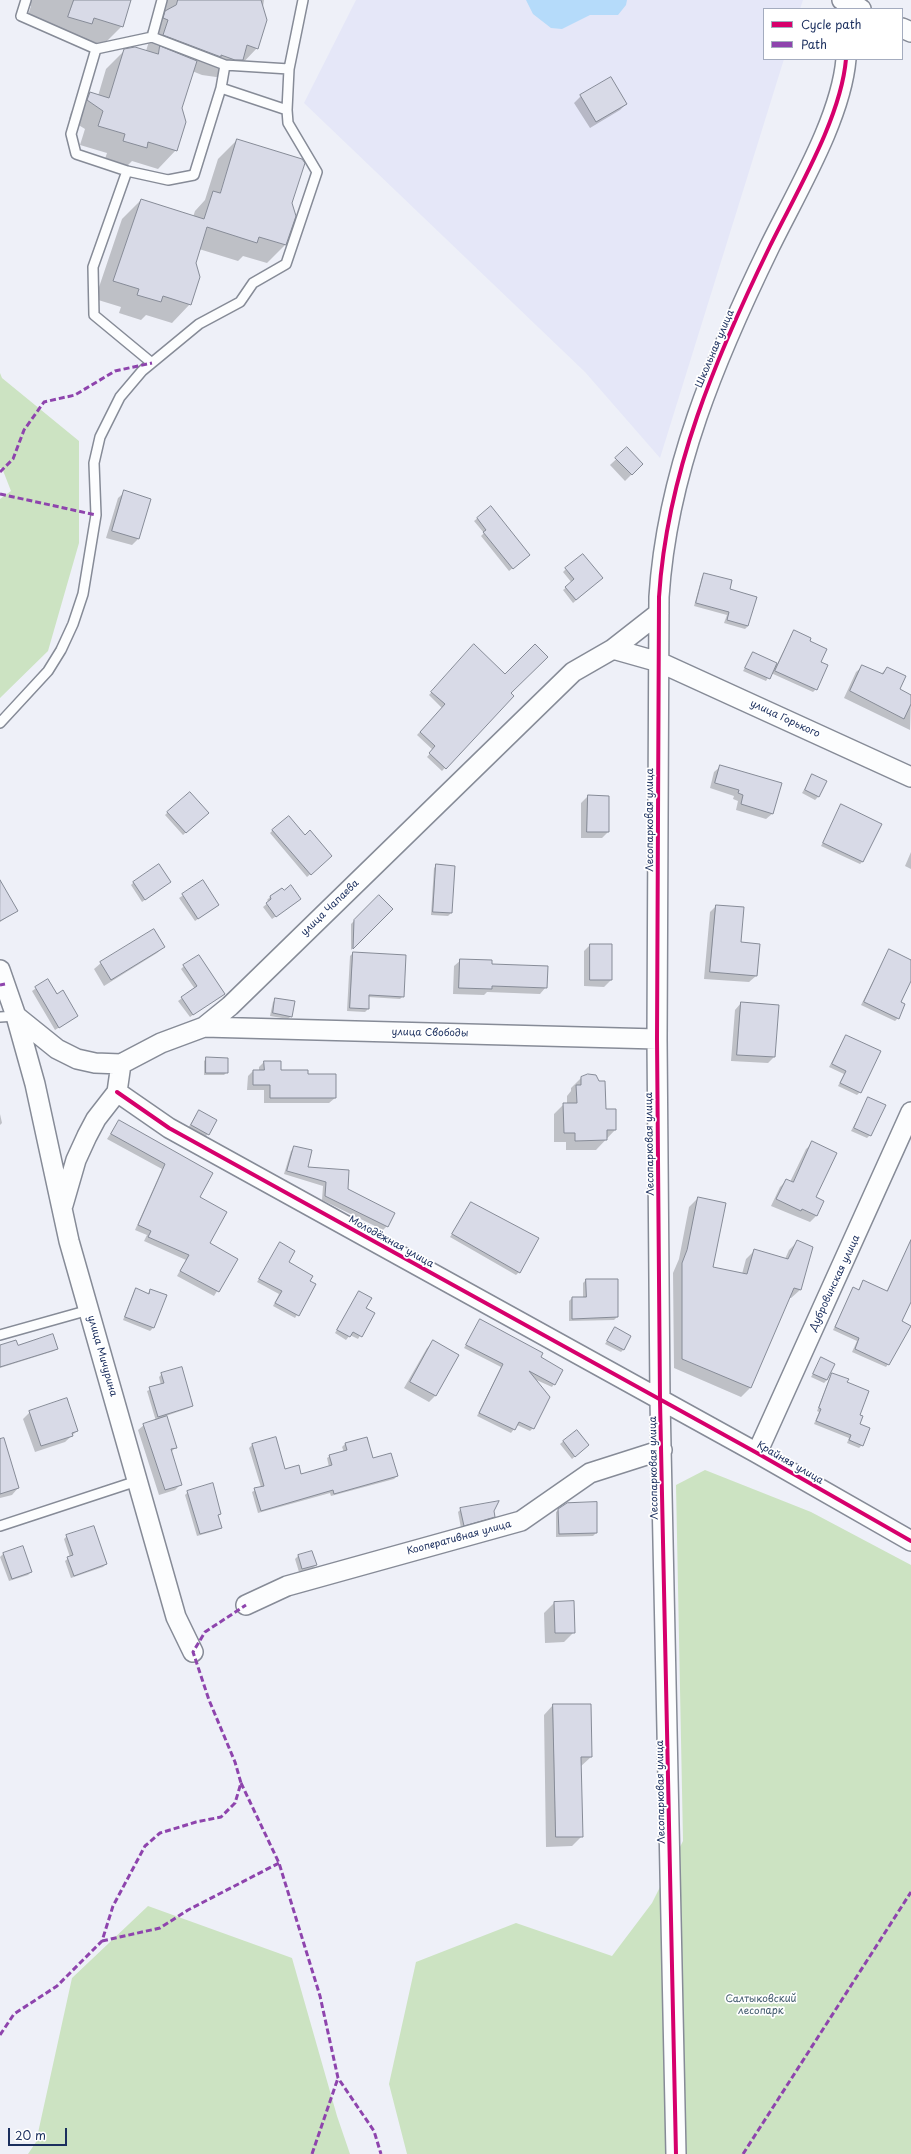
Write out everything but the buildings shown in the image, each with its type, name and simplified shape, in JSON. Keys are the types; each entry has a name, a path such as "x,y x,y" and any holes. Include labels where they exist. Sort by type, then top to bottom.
{"street":[{"path":"842,0 859,8"},
{"name":"Школьная улица","path":"659,662 659,614 662,561 667,526 694,424 708,383 726,342 833,113 843,81 846,60"},
{"name":"улица Чапаева","path":"8,1016 57,1048 78,1059 95,1063 121,1064 161,1043 204,1027 230,1006 573,672 613,649 659,614"},
{"path":"613,649 659,662"},
{"name":"улица Горького","path":"659,662 911,777"},
{"name":"Лесопарковая улица","path":"659,662 657,1039 660,1400 676,2154"},
{"path":"0,970 8,1016 35,1084 62,1208"},
{"name":"улица Свободы","path":"204,1027 657,1039"},
{"name":"улица Мичурина","path":"121,1064 117,1092 96,1119 87,1136 72,1172 62,1208 69,1241 176,1617 193,1652"},
{"name":"Молодёжная улица","path":"117,1092 169,1128 660,1400"},
{"name":"Дубровинская улица","path":"757,1453 911,1112"},
{"name":"Крайняя улица","path":"660,1400 757,1453 911,1542"},
{"name":"Кооперативная улица","path":"246,1604 287,1586 521,1521 590,1473 662,1450"}],"lane":[{"path":"26,0 21,16 96,49 152,37 225,65 289,69"},
{"path":"152,37 162,0"},
{"path":"0,723 48,671 61,650 73,624 83,594 96,515 94,463 100,437 120,397 152,363 199,324 240,302 253,283 286,264 317,172 288,123 287,110 289,69 303,0"},
{"path":"96,49 71,134 76,154 127,171 168,180 194,175 221,88 225,65"},
{"path":"221,88 287,110"},
{"path":"127,171 93,267 94,315 152,363"},
{"path":"0,1335 89,1310"},
{"path":"0,1526 137,1481"}],"shaded area":[{"path":"356,0 803,0 800,8 763,8 763,60 784,60 660,458 585,372 304,103"}],"green space":[{"path":"0,373 2,378 79,441 79,543 48,651 0,698 0,499 11,491 2,468 0,468"},
{"name":"Салтыковский лесопарк","path":"705,1470 811,1512 911,1565 911,2154 407,2154 389,2084 416,1962 516,1923 612,1956 652,1903 683,1841 676,1485"},
{"path":"148,1906 292,1958 337,2116 350,2154 28,2154 36,2142 72,1978"}],"water":[{"path":"526,0 627,0 626,5 618,15 590,15 562,29 551,28 533,14"}],"marked path":[{"path":"0,472 13,459 24,430 44,402 75,395 115,371 152,363"},
{"path":"0,494 96,515"},
{"path":"0,985 5,984"},
{"path":"0,2035 14,2014 57,1986 102,1941 113,1906 145,1846 160,1833 196,1822 221,1817 235,1803 241,1783 235,1762 209,1700 193,1652 205,1632 246,1605"},
{"path":"241,1783 279,1863 320,1996 338,2078 374,2131 381,2154"},
{"path":"102,1941 160,1928 188,1910 279,1863"},
{"path":"743,2154 911,1892"},
{"path":"312,2154 338,2078"}],"cycle path":[{"path":"676,2154 660,1400 657,1039 659,597 664,551 672,505 683,460 697,416 713,373 750,288 805,178 827,130 836,105 846,60"},
{"path":"117,1092 169,1128 757,1453 911,1541"}]}
